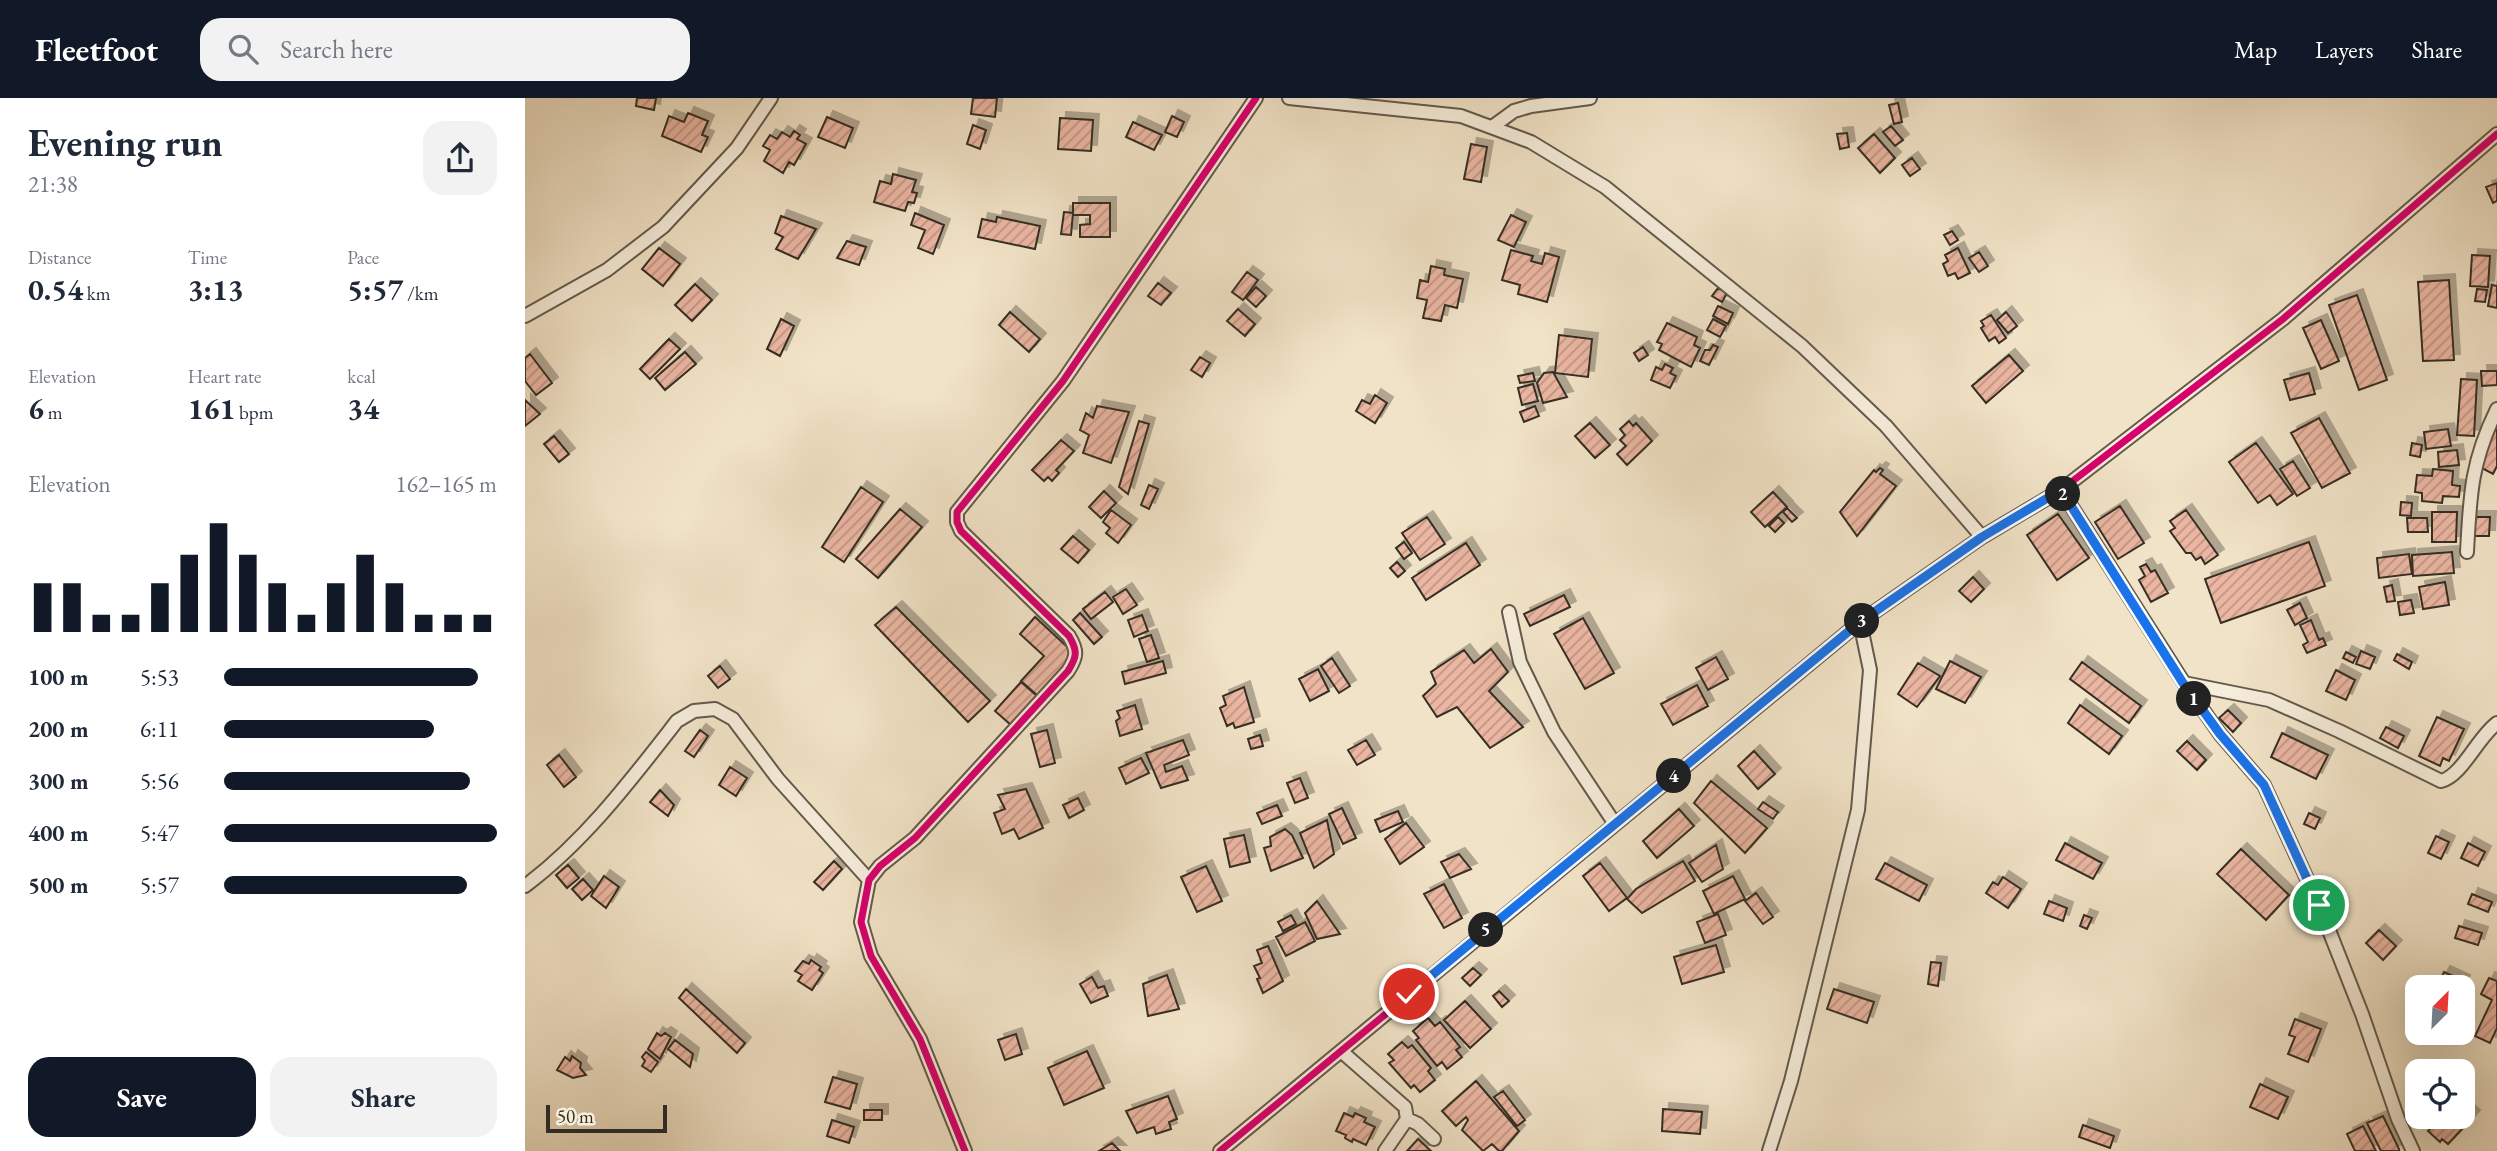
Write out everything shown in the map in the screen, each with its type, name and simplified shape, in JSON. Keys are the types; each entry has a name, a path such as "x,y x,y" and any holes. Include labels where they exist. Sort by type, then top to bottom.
{"street":[{"path":"525,316 607,270 663,227 737,148 771,98"},
{"path":"965,1151 920,1039 871,956 861,922 869,880 880,866 915,838 1068,671 1076,659 1077,649 1069,636 961,531 957,512 1063,381 1256,98"},
{"path":"1289,98 1461,116 1531,142 1605,187 1802,346 1886,426 1982,537"},
{"path":"1492,127 1514,111 1523,108 1590,98"},
{"path":"1220,1151 1860,622 1982,537 2061,490 2283,319 2497,134"},
{"path":"2467,552 2470,485 2482,440 2497,409"},
{"path":"2061,490 2183,683 2220,734 2264,785 2319,905 2362,1014 2398,1119 2413,1151"},
{"path":"1509,612 1520,662 1549,720 1615,824"},
{"path":"1769,1151 1791,1080 1858,810 1870,670 1860,622"},
{"path":"2183,683 2269,700 2441,781 2458,772 2468,755 2497,723"},
{"path":"525,886 549,869 600,817 677,722 694,711 715,709 733,719 778,779 869,880"},
{"path":"1341,1051 1405,1107 1407,1119 1385,1151"},
{"path":"1407,1119 1418,1124 1434,1139"}],"building":[{"path":"637,98 656,98 654,110 636,106"},
{"path":"973,98 997,98 995,117 971,114"},
{"path":"1898,103 1902,122 1894,124 1889,105"},
{"path":"688,113 708,121 702,135 708,137 701,152 662,136 669,116 684,122"},
{"path":"1172,116 1184,122 1177,137 1165,132"},
{"path":"827,117 853,128 845,148 818,137"},
{"path":"1060,118 1093,120 1091,151 1058,149"},
{"path":"1133,122 1162,135 1154,150 1126,137"},
{"path":"973,125 986,130 980,149 967,144"},
{"path":"1891,126 1903,140 1895,146 1883,132"},
{"path":"794,131 800,135 797,139 806,144 794,165 789,162 783,173 764,161 770,150 763,146 770,135 777,139 782,132 790,137"},
{"path":"1847,133 1849,147 1840,149 1837,134"},
{"path":"1874,134 1895,158 1880,173 1858,148"},
{"path":"1471,144 1487,147 1481,182 1464,179"},
{"path":"1912,158 1920,169 1910,176 1902,165"},
{"path":"893,174 916,180 912,192 917,193 914,203 908,202 905,211 874,202 880,181 891,184"},
{"path":"2497,183 2497,201 2493,203 2486,187"},
{"path":"1073,203 1110,203 1110,237 1080,237 1080,225 1090,224 1090,215 1073,215"},
{"path":"1064,212 1073,213 1071,235 1061,234"},
{"path":"915,213 944,225 933,254 918,248 925,230 911,225"},
{"path":"1511,215 1526,222 1514,247 1498,240"},
{"path":"781,216 816,229 798,259 776,249 783,237 775,233"},
{"path":"997,217 1040,226 1035,249 978,237 982,219 996,222"},
{"path":"1952,231 1958,240 1950,245 1944,235"},
{"path":"847,241 866,247 859,265 837,258"},
{"path":"659,248 680,264 663,286 642,269"},
{"path":"1958,248 1970,273 1958,279 1955,273 1948,276 1943,264 1948,261 1945,255"},
{"path":"1511,250 1533,256 1531,261 1542,264 1545,253 1559,257 1547,302 1518,294 1520,285 1502,280"},
{"path":"1979,252 1988,266 1979,272 1969,258"},
{"path":"2472,255 2490,256 2488,287 2470,286"},
{"path":"1431,266 1445,269 1444,275 1463,279 1457,308 1445,305 1441,321 1423,318 1427,300 1417,298 1420,280 1428,282"},
{"path":"1247,272 1258,280 1243,300 1232,292"},
{"path":"2449,280 2454,360 2423,361 2418,282"},
{"path":"1158,283 1171,293 1161,305 1148,296"},
{"path":"695,284 712,300 692,321 675,305"},
{"path":"2492,285 2497,286 2497,308 2488,306"},
{"path":"1256,287 1266,296 1256,307 1246,298"},
{"path":"1718,288 1727,293 1722,302 1712,296"},
{"path":"2477,289 2487,290 2485,302 2475,301"},
{"path":"2357,295 2387,380 2359,390 2329,305"},
{"path":"1718,306 1733,313 1728,324 1713,316"},
{"path":"1238,309 1255,324 1245,336 1227,321"},
{"path":"1010,312 1040,339 1029,352 999,325"},
{"path":"2006,312 2017,326 2008,333 1997,320"},
{"path":"1991,315 2006,338 1999,343 1995,337 1989,341 1981,328 1984,326 1981,321"},
{"path":"781,319 794,326 780,356 767,349"},
{"path":"1713,319 1726,326 1720,337 1707,330"},
{"path":"2321,320 2339,361 2321,369 2303,328"},
{"path":"1667,323 1697,337 1694,345 1700,348 1691,367 1659,350 1662,344 1657,342"},
{"path":"1559,335 1592,339 1588,377 1555,373"},
{"path":"669,339 680,349 650,379 640,369"},
{"path":"1713,345 1718,347 1709,365 1700,361 1705,350 1710,350"},
{"path":"1643,347 1648,355 1639,361 1634,353"},
{"path":"685,352 696,364 665,390 655,378"},
{"path":"530,354 552,383 536,395 525,381 525,358"},
{"path":"2009,355 2023,371 1986,403 1972,386"},
{"path":"1200,357 1210,363 1202,377 1191,370"},
{"path":"1665,364 1673,368 1670,373 1676,376 1670,388 1651,380 1656,367 1662,370"},
{"path":"2481,371 2497,371 2497,385 2482,386"},
{"path":"1553,372 1567,397 1543,403 1537,383 1544,373"},
{"path":"1533,373 1535,381 1520,383 1518,376"},
{"path":"2309,373 2315,394 2290,400 2284,380"},
{"path":"2461,379 2477,380 2474,436 2457,435"},
{"path":"1533,384 1538,401 1522,405 1518,388"},
{"path":"1375,395 1387,403 1375,423 1356,411 1362,400 1370,404"},
{"path":"525,400 540,414 525,426"},
{"path":"1097,406 1129,412 1111,463 1083,453 1089,435 1080,430 1086,413 1093,418"},
{"path":"1535,406 1539,416 1524,422 1520,412"},
{"path":"2319,418 2350,473 2322,488 2291,433"},
{"path":"1139,421 1149,424 1128,494 1119,487"},
{"path":"1629,421 1633,426 1636,423 1652,441 1627,465 1617,454 1626,446 1620,440 1625,435 1620,429"},
{"path":"1590,423 1610,445 1595,458 1575,436"},
{"path":"2497,426 2497,466 2493,474 2478,466"},
{"path":"2448,429 2451,446 2426,449 2424,432"},
{"path":"554,436 569,454 559,462 544,444"},
{"path":"1061,440 1074,451 1056,470 1059,473 1052,481 1048,477 1044,481 1032,470"},
{"path":"2256,443 2293,494 2277,505 2270,495 2258,503 2229,462"},
{"path":"2412,443 2422,445 2420,457 2410,455"},
{"path":"2457,450 2459,465 2439,467 2438,452"},
{"path":"2293,461 2310,488 2297,496 2280,469"},
{"path":"1880,468 1883,470 1880,474 1896,486 1857,536 1840,512 1874,470 1876,472"},
{"path":"2433,469 2453,471 2452,485 2460,486 2459,497 2443,496 2442,503 2422,501 2422,493 2415,492 2417,475 2432,476"},
{"path":"1149,485 1158,489 1149,509 1141,505"},
{"path":"861,487 883,502 844,562 822,547"},
{"path":"1104,491 1116,503 1101,518 1089,507"},
{"path":"1773,492 1787,507 1765,527 1751,512"},
{"path":"2401,502 2412,503 2411,516 2400,515"},
{"path":"2120,506 2144,543 2118,559 2095,522"},
{"path":"1787,508 1797,518 1792,522 1783,512"},
{"path":"900,509 922,527 878,578 856,559"},
{"path":"1111,510 1131,525 1118,543 1106,533 1110,528 1103,522"},
{"path":"2186,510 2218,555 2205,564 2201,557 2196,560 2191,553 2186,553 2170,531 2175,528 2170,521"},
{"path":"2432,512 2457,512 2456,542 2432,542"},
{"path":"2058,514 2089,558 2057,580 2027,535"},
{"path":"1427,517 1445,544 1420,560 1402,533"},
{"path":"1778,517 1784,523 1775,532 1769,526"},
{"path":"2472,517 2490,517 2489,536 2472,536"},
{"path":"2407,518 2427,518 2428,532 2408,532"},
{"path":"1073,536 1089,550 1078,563 1061,549"},
{"path":"1404,542 1412,553 1404,559 1396,548"},
{"path":"2309,542 2325,586 2221,623 2205,579"},
{"path":"1466,543 1480,565 1426,600 1412,578"},
{"path":"2452,552 2454,573 2413,576 2412,555"},
{"path":"2409,554 2412,574 2379,578 2377,558"},
{"path":"1397,562 1405,571 1398,577 1390,568"},
{"path":"2146,564 2151,572 2155,570 2168,593 2151,602 2139,580 2145,576 2140,567"},
{"path":"1973,577 1984,589 1971,602 1959,591"},
{"path":"2445,582 2449,605 2423,609 2419,587"},
{"path":"2392,585 2395,601 2387,602 2384,587"},
{"path":"1126,589 1137,605 1123,614 1113,597"},
{"path":"1105,592 1113,602 1091,619 1083,609"},
{"path":"1564,595 1570,607 1530,626 1524,614"},
{"path":"2411,600 2414,613 2400,615 2398,602"},
{"path":"2300,603 2307,618 2295,625 2287,610"},
{"path":"896,607 990,701 968,722 875,625"},
{"path":"1080,613 1102,637 1094,644 1073,620"},
{"path":"1142,615 1148,631 1134,637 1128,620"},
{"path":"1035,617 1076,655 1038,696 1021,681 1044,656 1020,634"},
{"path":"1583,618 1614,673 1585,689 1554,634"},
{"path":"2311,620 2319,640 2323,638 2326,645 2307,653 2303,645 2308,642 2300,625"},
{"path":"1151,635 1159,658 1147,662 1139,639"},
{"path":"1491,649 1508,672 1489,691 1523,727 1490,748 1457,707 1437,717 1423,696 1436,684 1431,672 1464,650 1474,663"},
{"path":"2361,651 2375,657 2370,669 2356,664"},
{"path":"2346,652 2356,657 2353,663 2343,658"},
{"path":"2397,654 2412,662 2409,669 2394,660"},
{"path":"1716,657 1728,679 1708,690 1696,668"},
{"path":"1332,658 1350,686 1339,693 1321,666"},
{"path":"1163,661 1166,673 1125,684 1122,672"},
{"path":"1950,661 1981,677 1965,703 1936,689"},
{"path":"2082,662 2141,706 2129,723 2070,679"},
{"path":"1918,663 1940,676 1917,707 1898,694"},
{"path":"720,666 730,679 718,688 708,676"},
{"path":"1318,669 1329,691 1310,701 1299,679"},
{"path":"2336,670 2355,680 2346,700 2326,691"},
{"path":"1021,682 1037,696 1011,725 995,711"},
{"path":"1697,685 1708,706 1673,725 1661,704"},
{"path":"1244,687 1254,722 1235,728 1233,723 1227,726 1220,708 1226,705 1223,696"},
{"path":"1135,705 1142,729 1120,736 1116,721 1120,718 1117,711"},
{"path":"2080,705 2122,736 2109,754 2068,723"},
{"path":"2228,710 2241,723 2233,732 2219,718"},
{"path":"2437,717 2464,729 2449,761 2443,758 2440,766 2419,756"},
{"path":"2386,727 2404,736 2398,748 2380,738"},
{"path":"700,730 708,736 694,757 685,751"},
{"path":"1047,730 1055,763 1040,767 1031,734"},
{"path":"2282,733 2328,755 2316,779 2271,757"},
{"path":"1260,735 1263,746 1251,749 1248,739"},
{"path":"1183,740 1189,755 1164,765 1166,772 1182,766 1188,780 1161,788 1146,753"},
{"path":"1366,740 1375,755 1357,765 1348,750"},
{"path":"2187,741 2206,760 2197,770 2177,751"},
{"path":"1754,751 1775,774 1758,789 1738,766"},
{"path":"559,755 576,777 564,787 547,765"},
{"path":"1141,758 1149,773 1126,784 1119,768"},
{"path":"730,767 747,778 736,796 719,785"},
{"path":"1300,778 1308,798 1295,803 1287,783"},
{"path":"1711,781 1767,828 1745,853 1694,803"},
{"path":"1026,789 1043,828 1019,839 1014,829 1002,834 994,813 1005,809 998,795"},
{"path":"660,790 674,805 668,816 650,802"},
{"path":"1078,798 1084,810 1069,818 1063,805"},
{"path":"1763,802 1778,812 1773,819 1758,809"},
{"path":"1277,805 1282,816 1262,824 1257,813"},
{"path":"1342,808 1356,838 1343,844 1329,814"},
{"path":"1679,809 1694,826 1657,858 1643,841"},
{"path":"1398,811 1403,822 1380,832 1375,820"},
{"path":"2309,813 2320,818 2315,829 2304,824"},
{"path":"1327,820 1334,854 1314,868 1300,833"},
{"path":"1406,823 1424,847 1400,864 1385,839"},
{"path":"1285,829 1292,835 1303,858 1271,871 1264,848 1271,846 1270,837"},
{"path":"1244,835 1250,862 1230,867 1224,839"},
{"path":"2436,836 2449,842 2441,859 2428,853"},
{"path":"2065,843 2102,863 2093,879 2056,860"},
{"path":"2468,843 2485,852 2478,866 2461,858"},
{"path":"1716,845 1723,869 1702,882 1689,863"},
{"path":"2241,849 2289,895 2266,920 2217,874"},
{"path":"1459,854 1471,869 1450,878 1441,862"},
{"path":"834,861 842,869 823,890 814,882"},
{"path":"1683,861 1695,881 1642,913 1627,899 1636,889"},
{"path":"1600,863 1627,898 1609,911 1583,876"},
{"path":"1885,863 1927,885 1919,901 1876,879"},
{"path":"568,865 579,878 567,888 556,875"},
{"path":"1206,866 1222,901 1197,912 1181,877"},
{"path":"604,876 619,887 606,908 591,896"},
{"path":"1733,876 1745,899 1714,914 1703,891"},
{"path":"2003,877 2021,889 2008,908 1986,893 1993,882 1998,885"},
{"path":"583,879 593,890 582,900 572,889"},
{"path":"1444,884 1462,918 1444,928 1424,894"},
{"path":"1756,893 1773,917 1763,924 1745,901"},
{"path":"2472,894 2492,902 2488,912 2468,904"},
{"path":"1317,901 1340,934 1317,939 1305,913"},
{"path":"2049,901 2067,908 2063,921 2044,914"},
{"path":"1718,914 1726,935 1705,943 1697,922"},
{"path":"1291,915 1296,924 1283,931 1278,922"},
{"path":"2084,915 2092,918 2087,929 2080,926"},
{"path":"1305,922 1315,941 1286,956 1276,937"},
{"path":"2459,926 2482,933 2478,945 2455,938"},
{"path":"2379,930 2396,946 2383,960 2366,943"},
{"path":"1716,945 1724,972 1682,984 1674,957"},
{"path":"1268,946 1283,981 1263,993 1254,966 1262,963 1257,950"},
{"path":"811,960 821,967 819,970 823,973 812,990 798,981 802,975 795,971 803,961 809,964"},
{"path":"1931,962 1941,963 1938,986 1928,984"},
{"path":"1473,968 1481,975 1470,986 1462,978"},
{"path":"1167,975 1179,1009 1148,1016 1143,984"},
{"path":"1092,977 1098,988 1104,986 1108,996 1091,1003 1080,984"},
{"path":"2489,978 2497,981 2497,1028 2490,1043 2475,1036 2492,1000 2481,994"},
{"path":"686,989 745,1043 737,1053 679,998"},
{"path":"1834,989 1874,1002 1867,1023 1827,1009"},
{"path":"1499,991 1509,1001 1502,1007 1493,996"},
{"path":"1465,1001 1491,1029 1470,1048 1444,1020"},
{"path":"1428,1018 1435,1026 1440,1022 1460,1047 1456,1050 1462,1057 1447,1069 1442,1062 1437,1066 1416,1040 1419,1038 1413,1031"},
{"path":"2295,1019 2321,1029 2308,1062 2288,1054 2295,1037 2289,1035"},
{"path":"657,1033 661,1036 665,1033 671,1037 660,1059 648,1049"},
{"path":"1016,1034 1022,1054 1005,1060 998,1040"},
{"path":"675,1040 693,1054 690,1067 668,1049"},
{"path":"1402,1042 1408,1048 1412,1045 1431,1068 1428,1071 1435,1080 1420,1092 1414,1085 1411,1088 1389,1063 1394,1060 1388,1054"},
{"path":"1087,1051 1104,1088 1064,1105 1048,1068"},
{"path":"646,1052 658,1062 651,1072 642,1066 645,1061 642,1057"},
{"path":"572,1056 581,1063 580,1068 586,1075 573,1078 557,1070 565,1057 570,1061"},
{"path":"833,1077 857,1084 850,1109 825,1102"},
{"path":"1476,1081 1519,1131 1502,1151 1492,1144 1483,1151 1462,1130 1468,1120 1466,1117 1456,1126 1442,1111"},
{"path":"2260,1084 2288,1097 2278,1119 2250,1107"},
{"path":"1503,1091 1525,1120 1517,1126 1494,1097"},
{"path":"1168,1096 1177,1119 1169,1122 1171,1129 1156,1134 1154,1127 1137,1133 1126,1111"},
{"path":"1663,1109 1702,1112 1700,1134 1662,1131"},
{"path":"864,1110 882,1110 882,1120 864,1120"},
{"path":"1344,1113 1353,1117 1355,1113 1366,1118 1364,1122 1375,1127 1366,1145 1353,1139 1352,1142 1345,1138 1346,1135 1336,1131"},
{"path":"2383,1116 2399,1151 2381,1151 2367,1123"},
{"path":"832,1120 854,1127 849,1143 827,1136"},
{"path":"2083,1125 2114,1136 2110,1148 2079,1137"},
{"path":"2363,1126 2376,1151 2355,1151 2347,1134"},
{"path":"2462,1129 2448,1144 2442,1139 2440,1142 2428,1131"},
{"path":"1418,1139 1431,1151 1407,1151"},
{"path":"1112,1143 1120,1151 1099,1151"}],"cycle path":[{"path":"965,1151 920,1039 871,956 861,922 869,880 880,866 915,838 1068,671 1075,654 1069,636 961,531 957,512 1063,381 1256,98"},
{"path":"1220,1151 1860,622 1982,537 2061,490 2283,319 2497,134"}],"route":[{"path":"1409,994 1860,622 1982,537 2061,490 2183,683 2220,734 2264,785 2319,905"}]}
